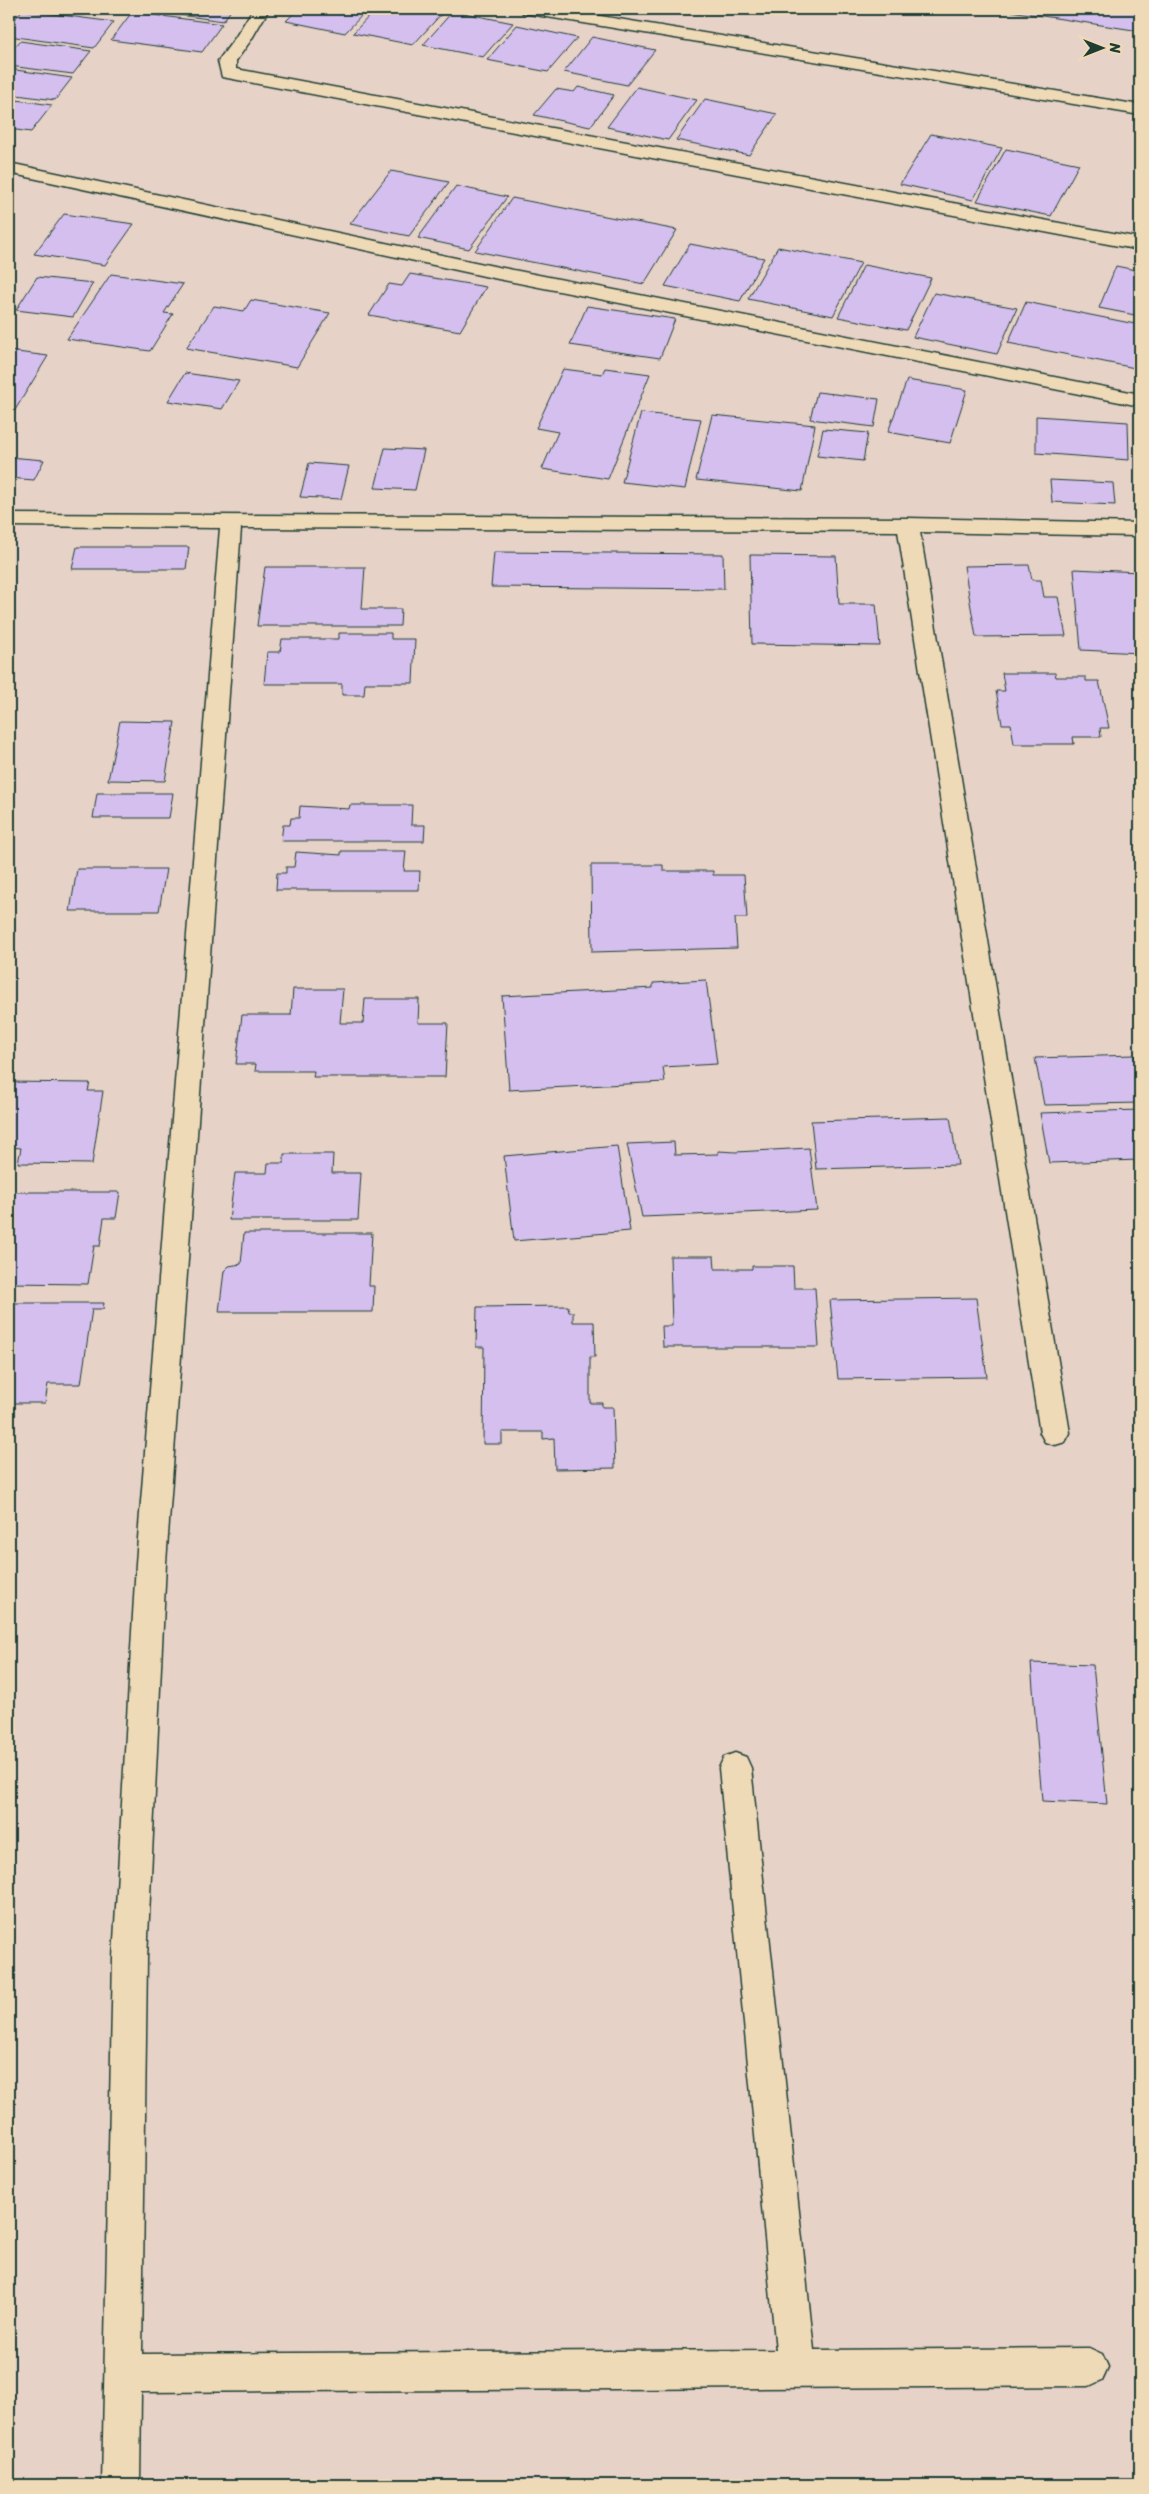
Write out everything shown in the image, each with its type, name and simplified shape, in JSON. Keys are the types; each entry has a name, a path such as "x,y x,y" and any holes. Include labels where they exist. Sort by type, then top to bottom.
{"street":[{"path":"261,9 243,40 227,61 228,73 1140,244"},
{"path":"529,9 1140,110"},
{"path":"9,168 508,275 1140,400"},
{"path":"9,520 908,525 1140,529"},
{"path":"121,2485 130,1958 151,1563 231,522"},
{"path":"908,525 1055,1433"},
{"path":"735,1768 797,2369"},
{"path":"123,2372 1089,2367"}],"building":[{"path":"136,9 232,9 223,21"},
{"path":"298,9 368,9 345,33 286,21"},
{"path":"376,9 431,9 444,11 413,45 353,33"},
{"path":"997,9 1140,9 1140,31"},
{"path":"22,10 114,22 94,48 9,36 9,27"},
{"path":"453,11 513,23 483,57 423,45"},
{"path":"132,12 222,24 202,52 111,40"},
{"path":"517,25 577,38 548,72 487,60"},
{"path":"592,37 655,50 627,85 564,72"},
{"path":"20,41 91,51 73,74 9,66 9,54"},
{"path":"9,69 72,78 55,100 9,94"},
{"path":"578,87 614,95 590,127 534,115 556,89 574,92"},
{"path":"637,87 697,100 668,140 607,127"},
{"path":"9,99 52,105 31,132 9,129"},
{"path":"705,99 777,114 749,155 676,140"},
{"path":"931,134 1002,148 973,200 900,184"},
{"path":"1006,149 1079,164 1051,216 977,201"},
{"path":"391,171 449,182 409,236 350,224"},
{"path":"456,186 507,197 469,249 418,238"},
{"path":"512,198 677,230 644,284 475,251"},
{"path":"64,214 134,224 105,265 34,254"},
{"path":"690,244 764,258 740,301 665,286"},
{"path":"778,247 861,263 833,316 748,299"},
{"path":"864,265 931,278 906,330 838,317"},
{"path":"1116,266 1140,271 1140,316 1099,308"},
{"path":"111,274 183,284 164,313 173,314 150,351 67,339"},
{"path":"410,274 486,287 460,331 369,315 389,284 402,286"},
{"path":"37,277 93,283 73,317 16,310"},
{"path":"934,293 1017,308 997,354 913,337"},
{"path":"251,300 330,313 297,367 186,348 214,306 244,311"},
{"path":"1026,302 1140,325 1140,369 1008,343"},
{"path":"587,306 675,319 660,358 570,345"},
{"path":"9,351 48,356 12,415 9,415"},
{"path":"605,368 650,374 608,479 542,469 558,432 536,428 563,369 602,374"},
{"path":"185,373 239,381 222,409 168,401"},
{"path":"907,380 967,390 950,443 888,432"},
{"path":"817,392 879,399 874,427 810,419"},
{"path":"641,413 701,419 685,489 622,482"},
{"path":"712,415 815,425 802,491 696,480"},
{"path":"1036,416 1128,422 1129,460 1036,453"},
{"path":"823,429 868,433 863,461 817,456"},
{"path":"385,448 424,450 415,490 375,488"},
{"path":"9,457 44,460 34,480 9,478"},
{"path":"309,463 349,466 341,499 300,497"},
{"path":"1050,480 1113,483 1115,505 1052,502"},
{"path":"77,547 189,547 186,569 72,569"},
{"path":"494,552 723,554 724,589 491,587"},
{"path":"750,555 836,556 839,604 876,604 880,646 752,644"},
{"path":"1029,565 1032,580 1041,580 1044,597 1058,597 1066,636 976,637 964,566"},
{"path":"265,567 365,567 362,609 401,609 400,626 257,626"},
{"path":"1074,569 1140,572 1140,653 1081,650"},
{"path":"339,633 391,633 391,639 415,639 413,683 365,683 364,695 342,695 342,684 264,684 267,652 280,652 282,639 339,639"},
{"path":"1002,673 1055,673 1056,677 1086,677 1086,681 1099,681 1109,728 1100,728 1101,737 1073,737 1074,744 1014,744 1011,724 1002,724 996,691 1005,691"},
{"path":"120,721 175,722 165,781 108,780"},
{"path":"97,793 173,793 169,818 93,818"},
{"path":"350,805 412,805 411,825 425,825 424,841 281,841 283,825 290,825 291,818 299,818 300,806 349,809"},
{"path":"341,851 406,851 404,871 420,871 419,890 276,890 277,873 286,873 286,867 294,867 296,852 341,855"},
{"path":"591,865 663,865 663,871 713,871 713,875 744,875 747,918 735,918 737,948 592,952"},
{"path":"77,869 166,869 159,911 70,911"},
{"path":"706,980 717,1064 663,1067 665,1082 509,1090 502,996 653,988 653,983"},
{"path":"293,989 343,989 340,1023 363,1023 365,999 419,999 418,1023 448,1023 445,1077 313,1077 314,1071 255,1071 256,1064 236,1064 242,1015 291,1015"},
{"path":"1134,1055 1140,1082 1140,1103 1044,1105 1035,1058"},
{"path":"9,1082 90,1083 88,1091 103,1091 92,1164 18,1163 21,1148 9,1147"},
{"path":"1140,1110 1140,1160 1049,1163 1040,1113"},
{"path":"950,1117 958,1165 816,1169 811,1121"},
{"path":"674,1142 675,1155 718,1154 718,1151 736,1152 809,1148 817,1210 642,1217 627,1144"},
{"path":"617,1146 630,1231 514,1241 504,1156"},
{"path":"284,1154 333,1154 332,1173 361,1173 358,1220 229,1220 235,1173 267,1173 268,1163 284,1163"},
{"path":"9,1192 120,1192 116,1218 104,1218 100,1246 94,1246 88,1284 9,1283"},
{"path":"244,1233 372,1233 369,1286 374,1286 373,1312 219,1312 224,1271 229,1266 241,1264"},
{"path":"670,1256 714,1256 715,1269 752,1269 752,1266 793,1266 794,1288 815,1288 819,1347 663,1347 662,1326 672,1326"},
{"path":"976,1298 987,1377 838,1379 830,1300"},
{"path":"9,1303 104,1303 103,1309 92,1309 81,1384 48,1384 45,1403 9,1403"},
{"path":"568,1306 569,1312 573,1312 573,1322 594,1322 595,1357 590,1357 590,1403 602,1403 602,1407 613,1407 615,1468 555,1469 554,1438 543,1439 543,1432 502,1432 502,1444 483,1444 484,1347 476,1347 477,1307"},
{"path":"1031,1663 1093,1665 1107,1804 1042,1801"}]}
